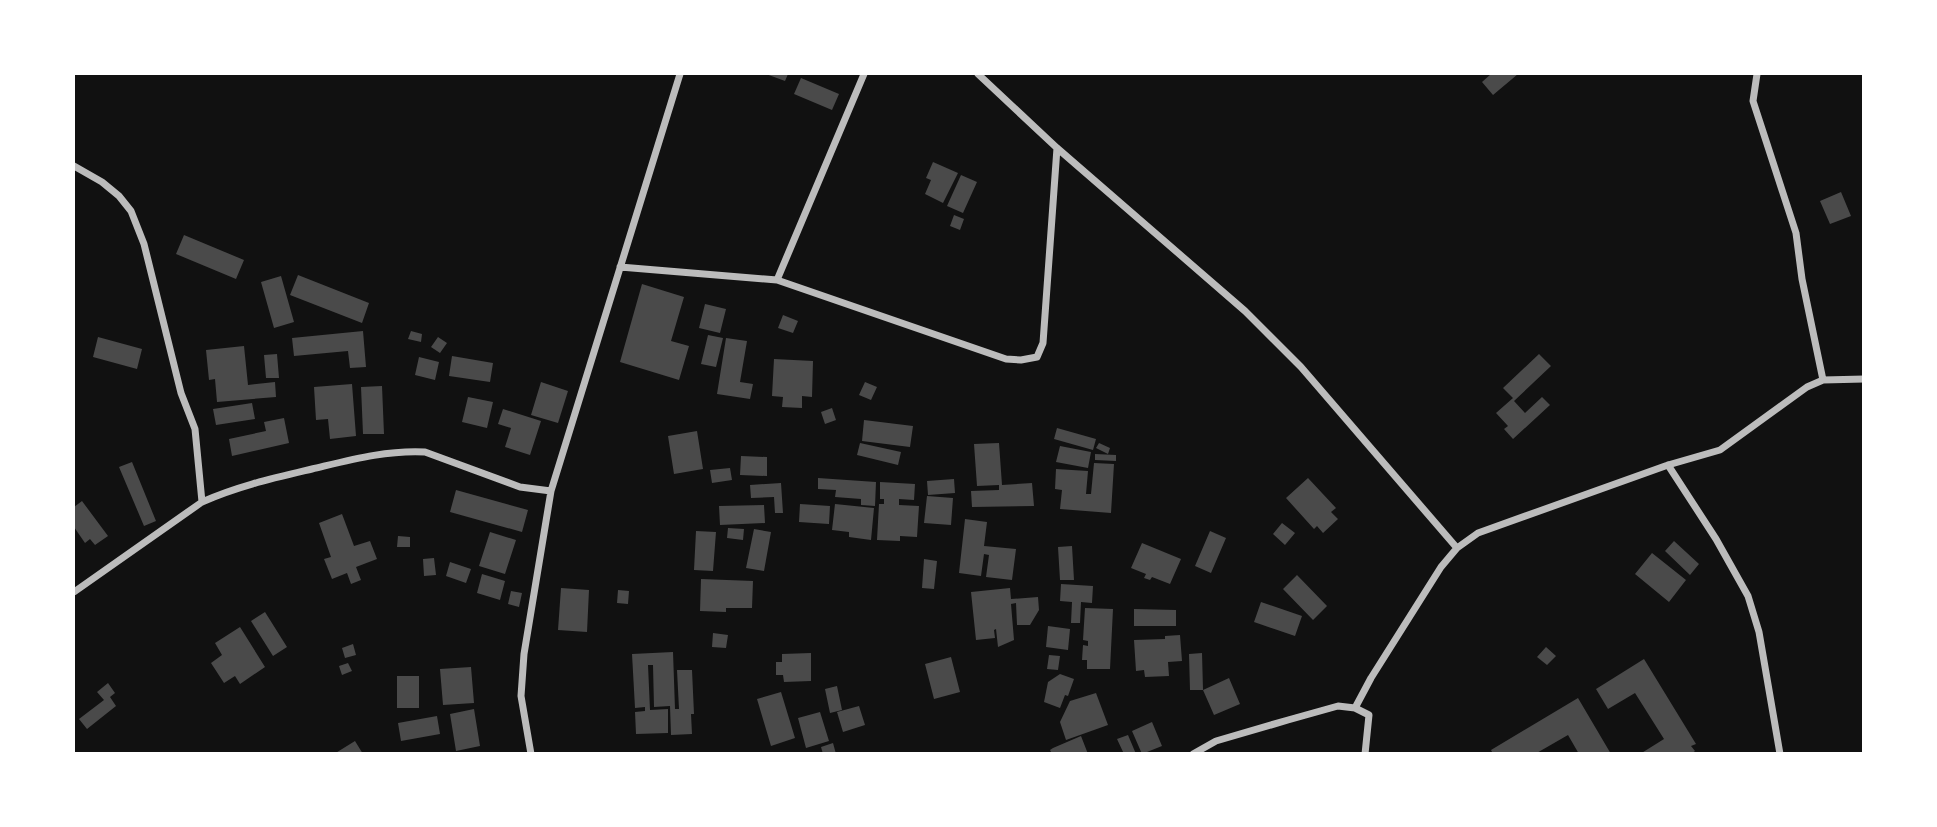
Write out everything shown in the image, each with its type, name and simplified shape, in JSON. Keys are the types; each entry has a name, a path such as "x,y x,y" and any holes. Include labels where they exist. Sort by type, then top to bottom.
{"street":[{"path":"531,754 522,696 524,654 551,491 680,74"},
{"path":"777,280 864,74"},
{"path":"978,74 1057,148 1254,320 1301,367 1457,548"},
{"path":"1757,74 1754,101 1796,233 1802,279 1823,380"},
{"path":"620,267 777,280 1006,359 1021,360 1037,356 1043,343 1057,148"},
{"path":"74,166 102,182 119,196 131,211 144,244 181,393 195,429 202,502"},
{"path":"1355,708 1441,567 1457,548 1478,533 1668,465 1720,450 1807,387 1823,380 1864,379"},
{"path":"74,592 202,502 240,486 370,455 409,451 439,456 520,487 551,491"},
{"path":"1668,465 1716,539 1748,596 1759,632 1780,754"},
{"path":"1193,754 1216,741 1338,706 1355,708 1369,715 1365,754"}],"building":[{"path":"766,74 788,74 785,81"},
{"path":"1491,74 1518,74 1493,95 1482,82"},
{"path":"801,78 839,94 832,110 794,94"},
{"path":"933,162 958,173 943,203 925,194 931,180 926,178"},
{"path":"961,175 977,182 963,213 947,206"},
{"path":"1841,192 1851,216 1830,224 1820,201"},
{"path":"954,215 964,219 960,230 950,226"},
{"path":"184,235 244,260 236,279 176,254"},
{"path":"298,275 369,303 362,323 290,295"},
{"path":"281,276 294,322 274,328 261,282"},
{"path":"642,284 684,297 671,341 689,346 679,380 620,362"},
{"path":"705,304 726,309 720,333 699,328"},
{"path":"783,315 798,321 793,333 778,328"},
{"path":"363,331 366,367 350,368 348,351 294,356 292,338"},
{"path":"411,331 422,334 421,342 408,339"},
{"path":"708,335 723,338 716,367 701,364"},
{"path":"98,337 142,349 137,369 93,357"},
{"path":"438,337 447,343 440,353 431,347"},
{"path":"726,338 747,341 740,382 753,384 750,399 717,394"},
{"path":"244,346 248,385 275,382 276,397 217,402 215,379 209,380 206,350"},
{"path":"277,354 279,378 266,378 264,355"},
{"path":"1539,354 1551,366 1514,401 1525,413 1542,397 1550,405 1513,439 1504,429 1508,426 1496,413 1513,398 1503,388"},
{"path":"452,356 493,363 490,382 449,376"},
{"path":"419,357 439,362 435,380 415,375"},
{"path":"774,359 813,361 812,397 802,396 802,408 782,407 783,397 772,396"},
{"path":"541,382 568,391 558,423 531,415"},
{"path":"865,382 877,387 871,400 859,395"},
{"path":"352,384 356,436 330,439 328,419 316,420 314,387"},
{"path":"382,386 384,434 363,434 361,387"},
{"path":"468,397 493,402 487,428 462,422"},
{"path":"252,403 255,419 216,425 213,409"},
{"path":"832,408 836,420 825,424 821,412"},
{"path":"503,409 541,421 530,455 505,447 511,428 498,424"},
{"path":"284,418 289,443 232,456 229,439 266,431 264,422"},
{"path":"864,420 913,426 910,447 862,441"},
{"path":"1057,428 1096,439 1093,450 1054,439"},
{"path":"697,431 703,469 674,474 668,436"},
{"path":"860,443 901,452 898,465 857,455"},
{"path":"999,443 1002,485 1032,483 1034,506 972,507 971,491 999,490 999,485 977,486 974,444"},
{"path":"1099,443 1110,448 1108,454 1096,448"},
{"path":"1060,446 1091,452 1088,468 1056,462"},
{"path":"1095,454 1116,455 1116,461 1095,460"},
{"path":"741,456 767,457 767,476 740,475"},
{"path":"132,462 156,521 144,526 119,467"},
{"path":"1094,463 1114,464 1111,513 1060,509 1062,490 1055,489 1056,469 1088,471 1086,494 1091,494"},
{"path":"730,468 732,480 712,483 710,470"},
{"path":"818,478 876,482 875,506 861,505 861,499 835,497 836,490 818,489"},
{"path":"1308,478 1336,508 1331,512 1338,519 1323,533 1317,526 1314,529 1286,498"},
{"path":"954,479 955,493 928,495 927,481"},
{"path":"880,482 915,484 914,500 899,499 899,505 919,506 917,537 900,536 900,541 877,540 879,504 884,504 884,499 880,499"},
{"path":"781,483 783,513 775,513 774,497 751,498 750,485"},
{"path":"456,490 528,510 522,532 450,512"},
{"path":"927,496 953,498 951,525 924,523"},
{"path":"82,501 108,536 95,545 90,539 85,543 74,527 74,507"},
{"path":"800,504 830,506 829,524 799,522"},
{"path":"835,504 874,508 871,540 849,537 849,532 832,530"},
{"path":"764,505 765,523 720,525 719,506"},
{"path":"342,514 354,546 370,541 377,559 356,567 361,580 351,584 347,573 332,579 324,559 331,557 319,523"},
{"path":"965,519 987,522 984,546 1016,549 1012,580 986,577 989,555 984,554 981,576 959,573"},
{"path":"1282,523 1295,533 1285,545 1273,534"},
{"path":"728,528 744,529 743,540 727,538"},
{"path":"754,529 771,532 764,571 746,568"},
{"path":"696,531 716,532 713,571 694,570"},
{"path":"1210,531 1226,538 1211,573 1195,566"},
{"path":"490,532 516,540 505,574 479,566"},
{"path":"398,536 410,537 410,547 397,547"},
{"path":"1674,541 1699,564 1690,575 1665,551"},
{"path":"1142,543 1181,559 1170,584 1152,577 1150,580 1144,578 1146,574 1131,568"},
{"path":"1072,546 1074,580 1060,580 1058,547"},
{"path":"1652,553 1686,580 1669,602 1635,574"},
{"path":"434,558 436,575 424,576 423,559"},
{"path":"924,559 937,561 934,589 922,588"},
{"path":"450,562 471,569 466,583 446,576"},
{"path":"482,574 505,581 500,600 477,593"},
{"path":"1297,575 1327,606 1313,620 1283,589"},
{"path":"701,579 753,581 752,608 726,608 726,612 700,611"},
{"path":"1061,584 1093,586 1092,603 1081,602 1080,623 1071,623 1072,602 1060,601"},
{"path":"561,588 589,590 587,632 558,630"},
{"path":"1010,588 1011,599 1038,597 1039,610 1030,625 1017,625 1016,603 1011,604 1014,640 998,647 996,629 995,638 976,640 971,592"},
{"path":"618,590 629,591 628,604 617,603"},
{"path":"511,591 522,593 519,607 508,604"},
{"path":"1261,602 1302,616 1295,636 1254,622"},
{"path":"1085,608 1113,609 1110,669 1087,669 1087,660 1082,660 1083,645 1088,646 1088,641 1083,640"},
{"path":"1134,609 1176,610 1176,626 1134,626"},
{"path":"265,612 287,647 273,656 251,621"},
{"path":"1048,626 1070,629 1068,650 1046,647"},
{"path":"240,627 265,667 240,684 235,676 224,683 211,663 222,655 215,643"},
{"path":"713,633 728,635 726,648 712,647"},
{"path":"1180,635 1182,661 1168,662 1169,676 1145,677 1144,670 1136,671 1134,640 1165,639 1165,636"},
{"path":"353,644 356,655 345,658 342,648"},
{"path":"1546,647 1556,656 1547,665 1537,657"},
{"path":"673,652 675,709 679,709 677,670 692,670 692,734 671,735 670,706 654,707 653,665 648,665 650,710 668,709 668,733 636,734 635,712 645,711 645,707 635,708 632,654"},
{"path":"811,653 811,681 784,682 783,675 776,675 776,662 782,662 782,654"},
{"path":"1202,653 1203,690 1190,690 1189,654"},
{"path":"1049,655 1060,656 1058,670 1047,669"},
{"path":"951,657 960,692 934,699 925,664"},
{"path":"1644,659 1696,744 1691,746 1695,751 1691,754 1640,754 1664,739 1635,693 1608,709 1596,689"},
{"path":"348,663 352,671 342,675 339,666"},
{"path":"471,667 474,703 443,705 440,669"},
{"path":"1060,674 1074,679 1060,708 1044,702 1048,682"},
{"path":"397,676 419,676 419,708 397,708"},
{"path":"1229,678 1240,704 1214,715 1203,690"},
{"path":"108,683 115,693 110,697 116,706 87,729 79,719 104,700 97,692"},
{"path":"837,686 842,710 830,713 825,689"},
{"path":"781,692 795,738 771,746 757,699"},
{"path":"1096,693 1108,725 1066,740 1060,722 1070,701"},
{"path":"1578,698 1611,754 1579,754 1568,735 1535,754 1493,754 1491,750"},
{"path":"859,706 865,725 843,732 837,712"},
{"path":"474,709 480,746 456,751 450,714"},
{"path":"820,712 829,741 806,748 798,718"},
{"path":"437,716 440,734 401,741 398,723"},
{"path":"1152,722 1162,746 1142,754 1132,731"},
{"path":"1128,735 1136,754 1124,754 1117,739"},
{"path":"1081,736 1088,754 1052,754 1050,750 1053,748"},
{"path":"355,741 363,754 334,754"},
{"path":"833,743 836,754 823,754 821,747"}]}
